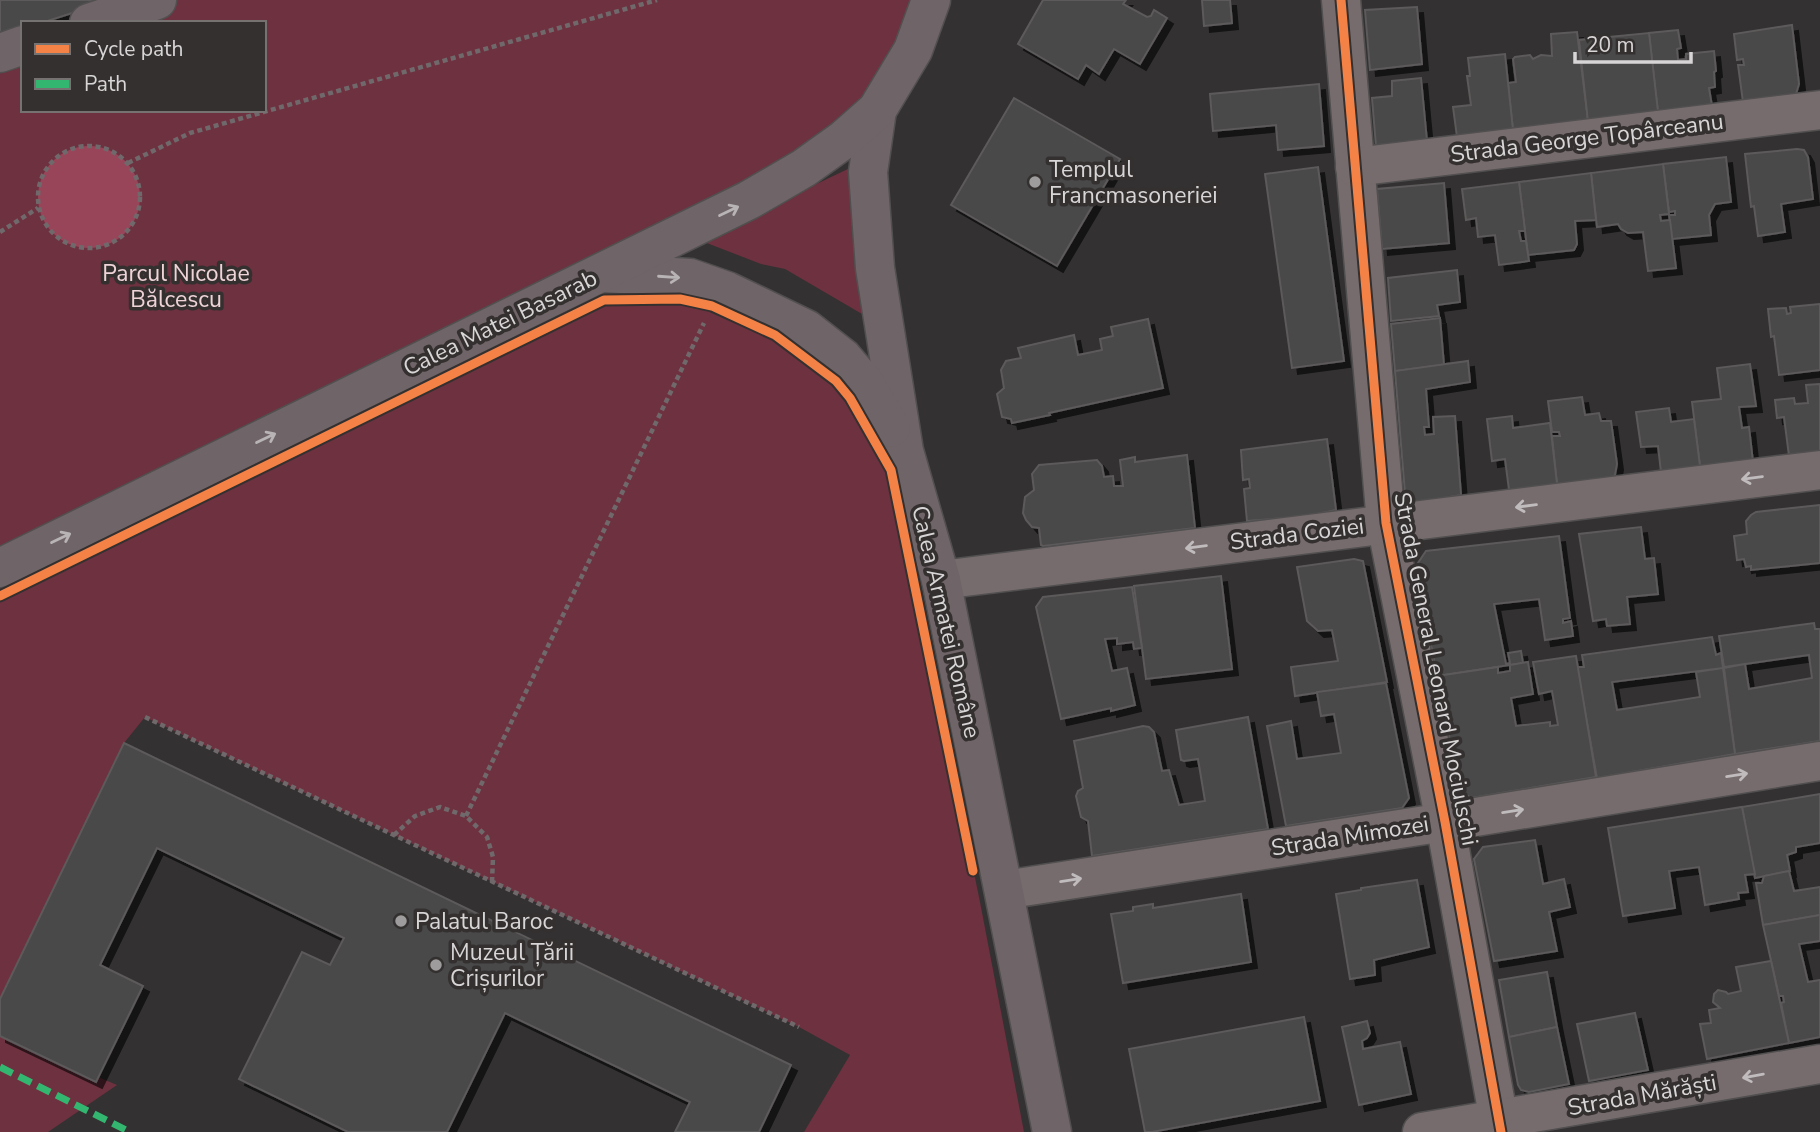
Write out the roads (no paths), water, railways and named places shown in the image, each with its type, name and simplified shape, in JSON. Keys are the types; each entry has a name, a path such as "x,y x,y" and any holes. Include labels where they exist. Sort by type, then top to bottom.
{"main road":[{"path":"95,21 157,0"},
{"name":"Calea Matei Basarab","path":"0,568 749,200 793,174 843,140 877,110 913,50 931,0"},
{"path":"913,50 946,0"},
{"path":"0,53 21,46"},
{"name":"Calea Armatei Române","path":"877,110 868,172 875,268 904,451 941,580 1052,1132"},
{"path":"601,273 690,278 727,291 806,329 844,358 866,385 904,451"}],"street":[{"name":"Strada General Leonard Mociulschi","path":"1341,0 1386,523 1445,822 1500,1126"},
{"name":"Strada George Topârceanu","path":"1354,167 1820,110"},
{"name":"Strada Coziei","path":"941,580 1820,470"},
{"name":"Strada Mimozei","path":"1004,890 1820,761"},
{"name":"Strada Mărăști","path":"1422,1132 1500,1126 1820,1064"}],"place":[{"name":"Templul Francmasoneriei","path":"1035,182"},
{"name":"Palatul Baroc","path":"401,921"},
{"name":"Muzeul Țării Crișurilor","path":"436,965"}],"park label":[{"name":"Parcul Nicolae Bălcescu","path":"176,286"}]}
